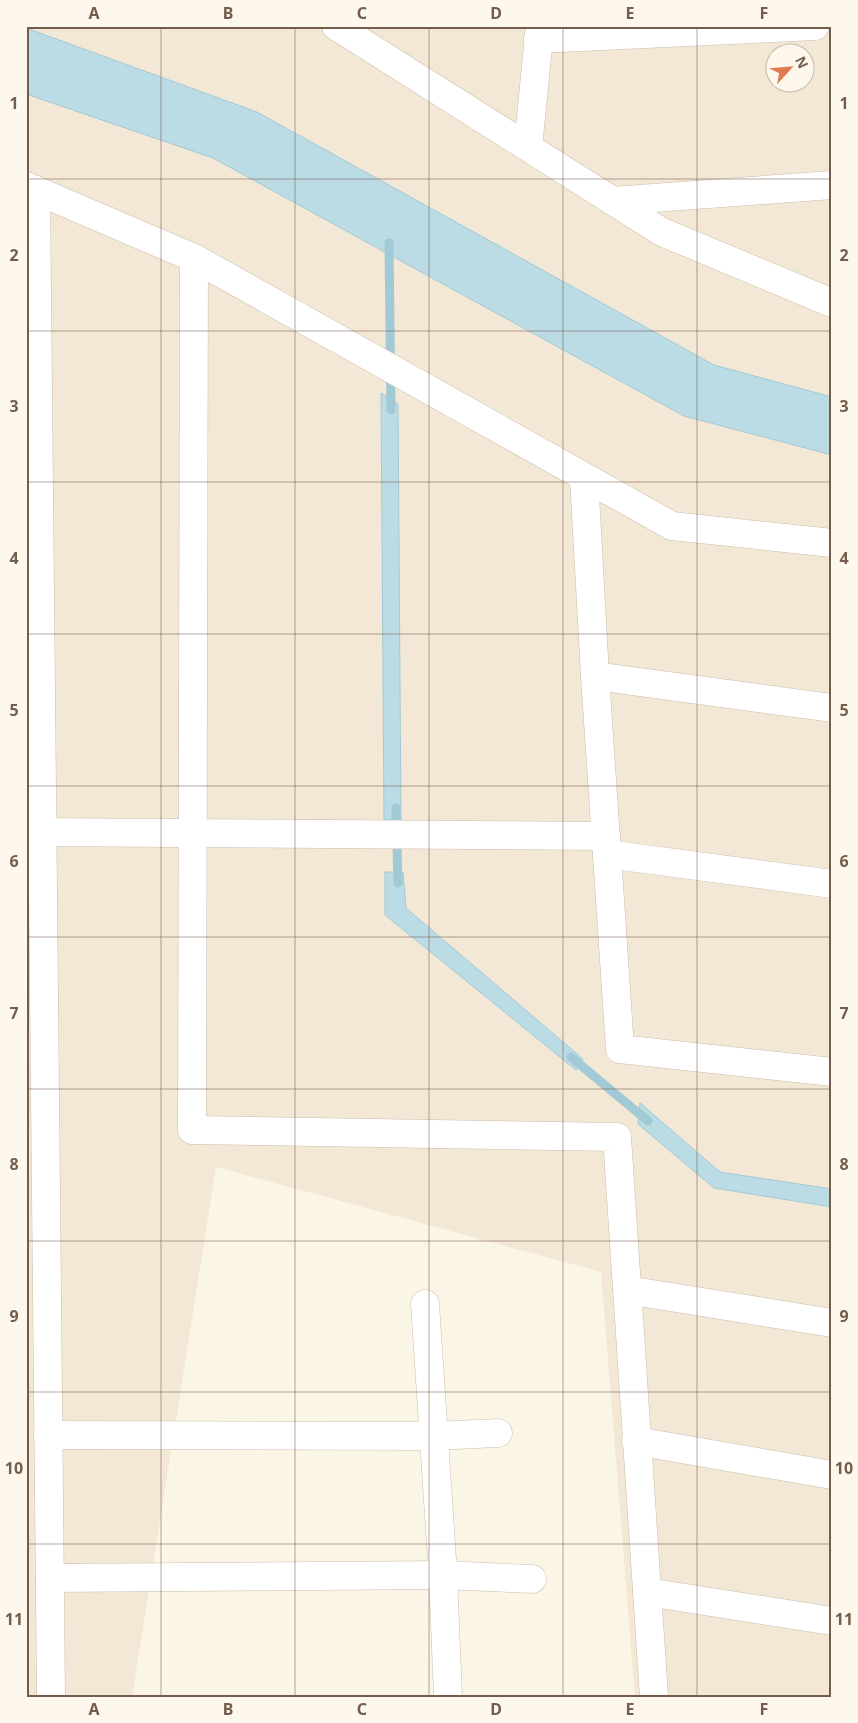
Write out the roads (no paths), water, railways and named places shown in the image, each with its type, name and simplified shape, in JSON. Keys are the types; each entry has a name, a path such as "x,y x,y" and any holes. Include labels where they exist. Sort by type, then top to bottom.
{"street":[{"path":"528,147 539,32 815,26"},
{"path":"352,31 528,147 662,232 832,303"},
{"path":"612,201 832,185"},
{"path":"51,1697 48,1435 34,832 31,188 194,258 672,526 832,543"},
{"path":"194,258 192,1130 617,1137 654,1697"},
{"path":"584,477 595,676 620,1049 832,1072"},
{"path":"595,676 832,708"},
{"path":"34,832 193,833 606,845 832,884"},
{"path":"626,1290 832,1323"},
{"path":"425,1304 443,1575 448,1697"},
{"path":"48,1435 433,1436 498,1433"},
{"path":"636,1440 832,1474"},
{"path":"50,1578 443,1575 532,1579"},
{"path":"647,1592 832,1621"}],"water":[{"path":"26,28 257,112 714,365 832,397 832,455 684,416 213,158 26,94"},
{"path":"381,393 398,404 401,820 384,820"},
{"path":"385,872 403,872 406,908 583,1059 576,1070 385,915"},
{"path":"640,1103 720,1172 832,1189 832,1207 714,1188 638,1124"}],"waterway":[{"path":"389,243 391,410"},
{"path":"396,808 398,883"},
{"path":"571,1057 648,1121"}]}
